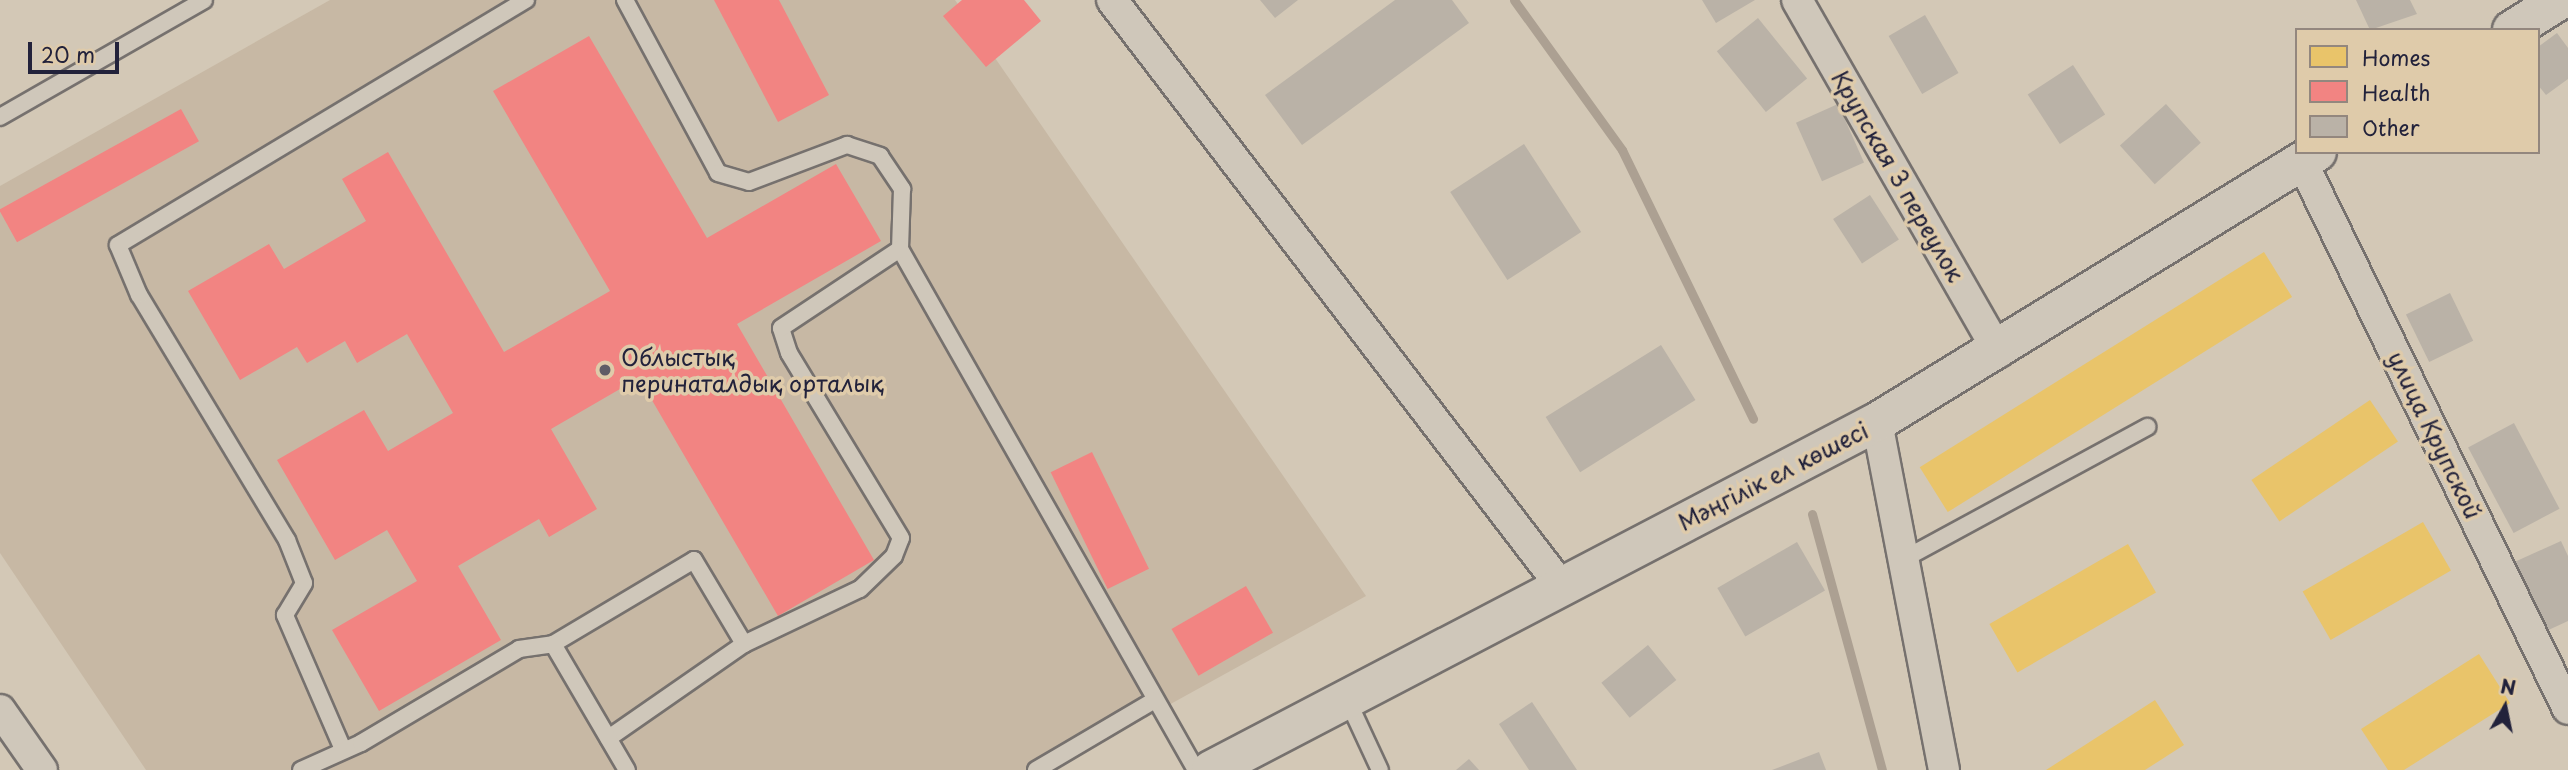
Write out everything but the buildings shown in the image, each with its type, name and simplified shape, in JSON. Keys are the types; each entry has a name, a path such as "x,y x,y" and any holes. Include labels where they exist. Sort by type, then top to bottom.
{"street":[{"path":"1112,0 1561,586"},
{"name":"Крупская 3 переулок","path":"1797,0 1999,352"},
{"path":"2515,28 2560,0"},
{"name":"Мәңгілік ел көшесі","path":"1212,770 1346,697 1877,422 1999,352 2309,157"},
{"name":"улица Крупской","path":"2309,157 2568,709"},
{"path":"1877,422 1944,770"},
{"path":"0,710 42,770"}],"lane":[{"path":"0,117 204,0"},
{"path":"342,747 285,615 304,583 287,540 139,295 118,245 526,0"},
{"path":"625,0 718,173 748,182 847,145 880,156 902,189 900,249 1196,770"},
{"path":"609,738 744,644 860,589 894,556 901,538 789,352 781,328 900,249"},
{"path":"1904,559 2147,427"},
{"path":"301,770 342,747 361,743 519,649 553,644 694,559 744,644"},
{"path":"553,644 627,770"},
{"path":"1346,697 1380,770"},
{"path":"1036,770 1155,700"}],"shaded area":[{"name":"Облыстық перинаталдық орталық","path":"330,0 955,0 1366,596 1051,770 146,770 0,553 0,186"}],"waterway":[{"path":"1514,0 1622,150 1753,419"},
{"path":"1812,514 1882,770"}],"place":[{"name":"Облыстық перинаталдық орталық","path":"605,370"}]}
